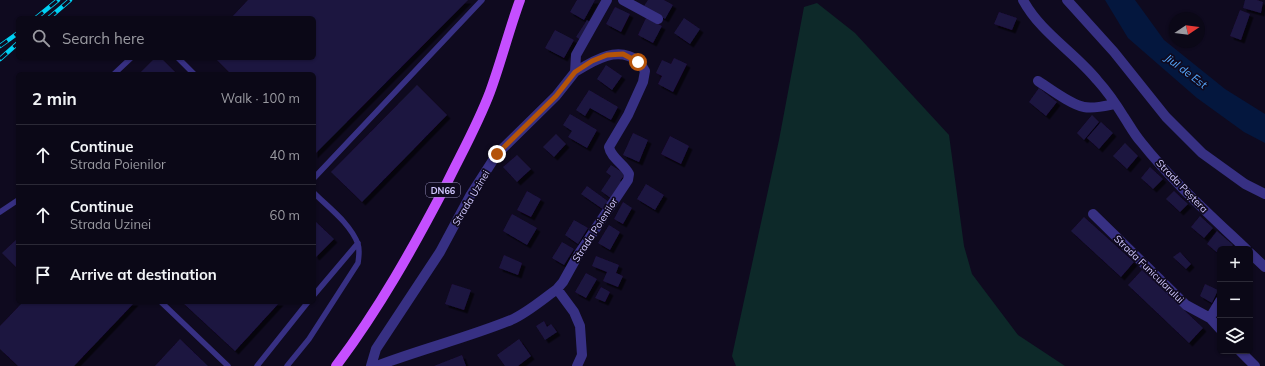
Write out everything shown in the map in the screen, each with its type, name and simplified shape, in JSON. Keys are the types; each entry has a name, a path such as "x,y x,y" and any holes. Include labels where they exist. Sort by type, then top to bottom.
{"main road":[{"name":"DN66","path":"336,366 368,322 397,274 471,136 490,92 520,0"}],"street":[{"path":"575,72 576,55 607,0"},
{"path":"623,0 658,19"},
{"path":"1023,0 1030,12 1049,35 1075,56 1098,80 1115,104 1091,108 1083,107 1075,104 1038,81"},
{"path":"1066,0 1114,52 1166,117 1202,153 1245,184 1265,194"},
{"name":"Strada Poienilor","path":"377,366 402,356 466,336 512,319 557,289 628,180 629,174 626,168 610,153 609,147 628,115 643,82 645,71 638,62 623,54 607,55 592,61 575,72"},
{"name":"Strada Uzinei","path":"371,366 376,349 440,252 470,196 497,154 556,96 575,72"},
{"name":"Strada Peștera","path":"1115,104 1132,131 1161,166 1243,246"},
{"name":"Strada Funicularului","path":"1092,214 1186,305 1210,318 1217,326"},
{"path":"1253,256 1265,267"},
{"path":"557,289 574,312 580,326 582,354 577,366"},
{"path":"1210,318 1217,307"},
{"path":"1243,354 1255,366"}],"lane":[{"path":"316,176 482,0"},
{"path":"116,72 129,60"},
{"path":"180,60 192,72"},
{"path":"287,366 309,339 358,263 360,251 358,243 347,226 316,195"},
{"path":"0,212 16,201"},
{"path":"316,293 358,243"},
{"path":"163,304 228,366"},
{"path":"257,366 306,304"}],"green space":[{"path":"817,3 855,33 949,135 964,246 972,274 1018,335 1065,366 736,366 732,356 779,140 804,7"}],"water":[{"name":"Jiul de Est","path":"1105,0 1135,0 1164,40 1169,44 1169,48 1174,48 1225,89 1265,114 1265,143 1244,132 1197,98 1128,38"}],"building":[{"path":"248,0 468,0 316,153 316,72 229,72 217,60 316,60 316,16 233,16"},
{"path":"577,0 595,0 584,20 570,12"},
{"path":"648,0 664,0 673,5 665,19 644,6"},
{"path":"1245,0 1257,0 1263,2 1261,13 1243,8"},
{"path":"615,7 630,14 621,32 606,24"},
{"path":"1240,10 1250,14 1241,40 1230,36"},
{"path":"999,12 1017,18 1012,30 994,24"},
{"path":"646,18 662,26 653,43 638,35"},
{"path":"684,18 700,29 690,44 674,33"},
{"path":"587,20 593,24 583,41 576,37"},
{"path":"555,30 574,40 564,58 545,48"},
{"path":"674,58 687,64 673,92 658,84 662,76 656,73 662,60 671,64"},
{"path":"153,60 163,60 175,72 141,72"},
{"path":"606,65 622,76 612,90 597,79"},
{"path":"417,85 447,115 362,202 331,172"},
{"path":"1039,88 1057,102 1046,116 1029,102"},
{"path":"589,90 618,107 611,120 590,108 585,116 576,110"},
{"path":"570,114 597,130 587,148 568,137 572,131 563,125"},
{"path":"1092,115 1099,122 1084,140 1077,133"},
{"path":"1101,122 1113,133 1099,149 1087,138"},
{"path":"633,133 648,140 639,162 623,155"},
{"path":"556,134 566,144 554,157 543,147"},
{"path":"670,136 689,146 681,164 661,154"},
{"path":"1125,143 1138,156 1127,169 1113,156"},
{"path":"517,155 531,169 517,182 503,167"},
{"path":"611,165 625,174 620,181 623,183 612,199 601,191 611,176 606,172"},
{"path":"1150,167 1163,179 1153,189 1141,178"},
{"path":"646,184 664,195 655,210 637,199"},
{"path":"587,186 609,202 604,210 581,194"},
{"path":"527,191 541,199 531,217 517,210"},
{"path":"1174,191 1188,204 1180,212 1166,199"},
{"path":"623,202 632,208 623,224 614,219"},
{"path":"512,214 537,228 527,245 503,231"},
{"path":"1200,216 1213,228 1204,238 1191,227"},
{"path":"1084,217 1134,262 1121,277 1071,231"},
{"path":"574,220 588,228 578,244 565,235"},
{"path":"316,222 334,239 316,257"},
{"path":"609,225 620,232 610,250 598,243"},
{"path":"1217,231 1233,245 1217,246 1217,252 1207,244"},
{"path":"16,240 16,267 2,253"},
{"path":"562,242 574,249 564,265 552,258"},
{"path":"1180,252 1191,264 1186,269 1173,257"},
{"path":"504,255 522,263 518,275 499,268"},
{"path":"596,256 619,265 616,273 623,276 618,287 603,281 607,272 592,266"},
{"path":"1142,270 1203,328 1189,343 1128,285"},
{"path":"586,273 597,279 586,298 575,292"},
{"path":"452,284 471,290 464,310 445,304"},
{"path":"1205,284 1217,290 1212,303 1200,296"},
{"path":"601,287 610,292 605,302 595,298"},
{"path":"21,304 133,304 74,366 18,366 0,349 0,326"},
{"path":"184,304 278,304 235,351"},
{"path":"544,321 547,327 551,324 557,332 545,340 536,326"},
{"path":"180,339 208,366 155,366"},
{"path":"519,339 531,356 518,366 505,366 497,355"},
{"path":"462,355 466,366 434,366"}],"railway":[{"path":"38,16 58,0"},
{"path":"51,16 70,0"},
{"path":"0,46 16,34"},
{"path":"0,59 16,45"}],"route":[{"path":"497,154 556,96 575,72 592,61 607,55 623,54 638,62"}]}
